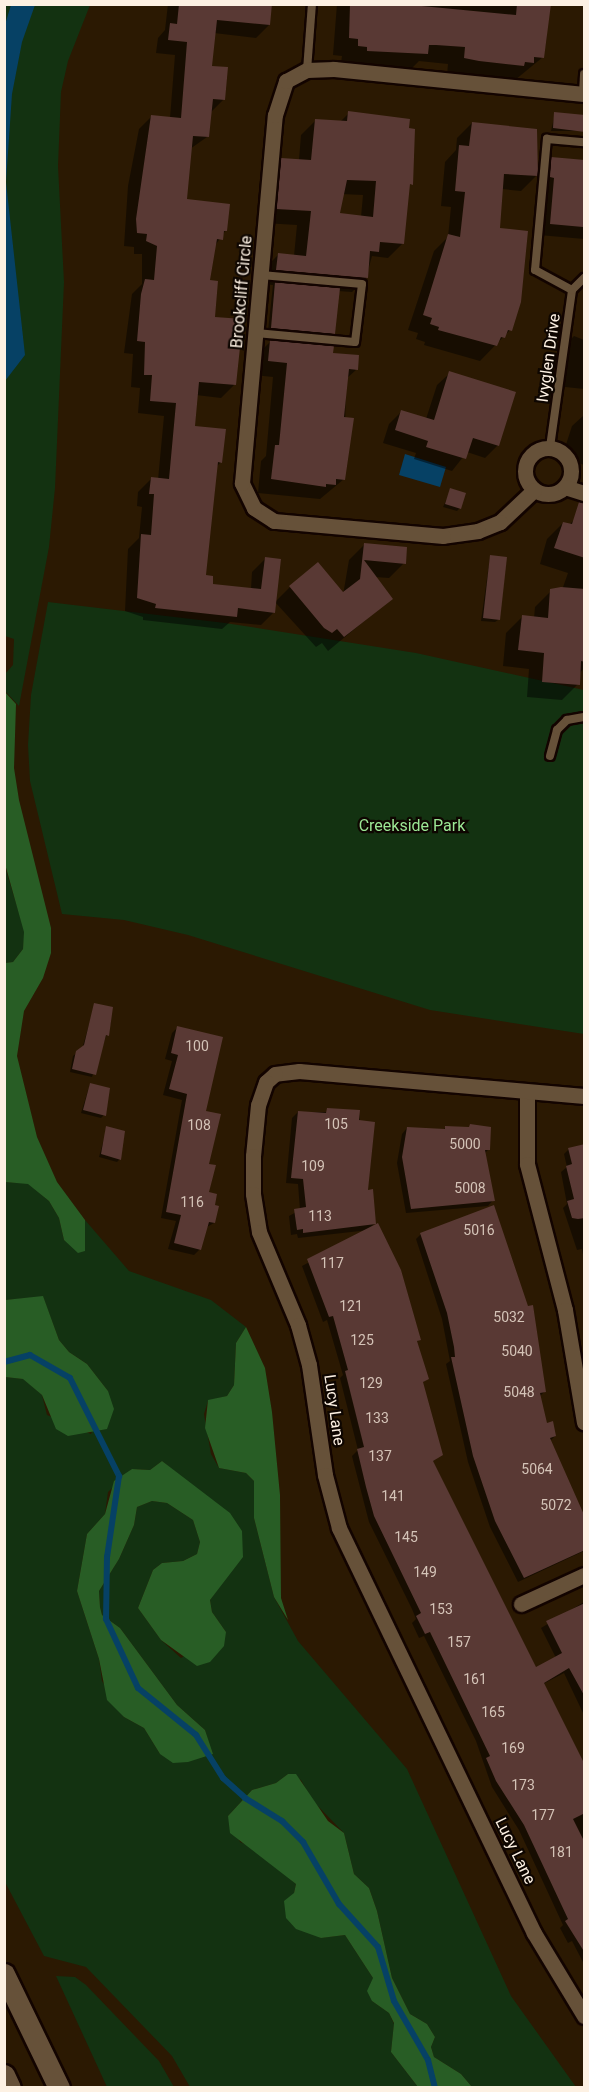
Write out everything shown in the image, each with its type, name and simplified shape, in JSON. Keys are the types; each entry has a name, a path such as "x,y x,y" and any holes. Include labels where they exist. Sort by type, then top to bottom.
{"main road":[{"path":"4,1974 58,2088"},
{"path":"4,2075 10,2088"}],"street":[{"path":"307,70 334,69 584,94"},
{"name":"Brookcliff Circle","path":"307,70 286,81 279,93 242,483 254,508 274,520 455,534 500,522 534,490"},
{"path":"550,447 562,452 578,472 566,487 547,494 534,490 526,478 526,463 536,451 550,447"},
{"path":"566,487 585,493"},
{"name":"Lucy Lane","path":"585,1096 299,1071 275,1074 266,1082 258,1105 253,1194 259,1232 298,1325 309,1365 325,1475 339,1528 534,1933 585,2016"},
{"path":"527,1092 527,1164 566,1310 585,1422"},
{"path":"521,1604 585,1575"}],"lane":[{"path":"307,70 312,4"},
{"path":"584,94 585,74"},
{"path":"585,142 547,139 535,270 572,290 585,278"},
{"path":"256,333 355,342 362,284 261,275"},
{"name":"Ivyglen Drive","path":"550,447 572,290"},
{"path":"550,756 557,730 567,720 585,717"}],"green space":[{"path":"5,5 90,5 68,61 61,92 58,166 64,282 55,488 49,547 19,706 5,691 5,674 13,665 14,639 5,636"},
{"name":"Creekside Park","path":"48,602 225,623 416,653 584,690 584,1034 430,1010 188,935 124,920 62,914 30,781 28,745 31,695"},
{"path":"4,691 16,704 14,768 19,800 51,928 51,953 43,978 24,1011 17,1056 37,1137 57,1182 85,1220 85,1251 78,1253 64,1240 59,1218 49,1201 28,1184 5,1182 5,963 13,962 23,949 24,932 5,864"},
{"path":"4,864 25,932 23,949 13,962 5,963"},
{"path":"4,1182 28,1183 49,1201 59,1218 64,1240 85,1251 85,1220 129,1271 211,1300 246,1327 236,1343 234,1385 227,1396 208,1401 204,1414 211,1454 219,1468 246,1473 254,1481 254,1518 274,1597 298,1641 407,1769 511,1996 576,2087 472,2087 461,2074 434,2057 431,2047 435,2037 427,2024 410,2014 392,1978 377,1911 369,1888 354,1874 344,1833 312,1800 301,1780 288,1774 276,1783 252,1790 228,1816 240,1842 254,1848 296,1884 294,1893 320,1938 345,1935 373,1978 372,2001 389,2013 394,2024 391,2052 418,2087 190,2087 172,2056 86,1967 44,1956 5,1882 5,1377 24,1379 42,1395 47,1415 91,1434 108,1391 87,1364 69,1352 59,1340 43,1297 5,1300","holes":["162,1461 191,1485 219,1587 210,1600 212,1612 226,1632 181,1658 161,1640 138,1608 153,1570 162,1563 183,1561 197,1554 200,1542 193,1520 167,1503 152,1501 137,1507 134,1525 119,1559 99,1591 102,1615 120,1628 177,1705 205,1730 212,1754 160,1754 144,1728 124,1717 102,1681 99,1659 77,1591 87,1534 105,1514 108,1492 132,1469 150,1470"]},
{"path":"43,1296 59,1340 69,1352 87,1364 108,1391 114,1409 107,1429 68,1436 56,1429 42,1395 23,1379 5,1377 5,1300"},
{"path":"246,1327 265,1368 272,1412 280,1495 281,1598 288,1620 274,1597 254,1518 254,1481 246,1473 219,1468 205,1428 208,1400 227,1396 234,1385 236,1343"},
{"path":"162,1461 230,1513 242,1531 243,1557 210,1600 212,1612 226,1632 224,1646 210,1662 197,1666 161,1640 138,1608 153,1570 162,1563 183,1561 197,1554 200,1542 193,1520 167,1503 152,1501 137,1507 134,1525 119,1559 99,1591 102,1615 120,1628 177,1705 205,1730 213,1754 188,1762 173,1763 160,1754 144,1728 124,1717 107,1700 99,1659 77,1591 87,1534 105,1514 114,1481 132,1469 150,1470"},
{"path":"288,1774 296,1774 328,1821 344,1833 354,1874 369,1888 377,1911 392,1978 410,2014 427,2024 435,2037 431,2047 434,2057 461,2074 472,2087 418,2087 391,2052 394,2023 389,2013 372,2001 367,1991 373,1978 345,1935 321,1938 296,1929 286,1918 284,1901 294,1893 296,1884 230,1833 228,1816 252,1790 276,1783"},
{"path":"56,1976 75,1977 86,1985 159,2061 174,2087 107,2087"}],"water":[{"path":"11,5 35,5 22,42 12,94 6,182 25,355 5,381 4,28"},
{"path":"405,454 446,467 440,487 399,475"}],"building":[{"path":"179,4 272,4 270,25 217,20 212,66 228,67 225,100 213,99 209,137 193,136 187,199 230,204 227,231 224,231 223,240 217,239 210,280 218,281 215,317 243,319 236,385 199,382 195,426 226,429 222,463 218,462 206,575 213,576 213,584 261,589 265,557 281,559 275,613 238,608 237,617 155,608 156,604 137,598 141,534 151,535 154,494 149,494 151,477 169,479 176,403 150,401 152,375 144,375 145,342 137,341 141,294 145,279 154,280 157,246 146,241 147,234 137,233 136,219 151,115 181,118 187,42 168,40 170,23 177,24"},
{"path":"350,4 401,4 516,15 517,4 551,4 544,58 534,57 534,63 525,62 524,66 464,58 465,47 429,45 428,54 367,51 367,47 358,46 358,39 349,38"},
{"path":"348,111 410,119 409,128 415,129 413,185 410,184 404,244 380,242 379,252 370,251 368,278 276,270 278,253 306,256 311,211 276,209 281,158 311,160 315,119 347,121","holes":["347,180 376,181 373,217 340,213"]},
{"path":"554,112 585,115 585,132 553,128"},
{"path":"472,122 537,129 538,176 504,174 500,228 528,231 521,302 512,331 508,330 505,338 501,337 497,346 438,330 439,327 430,324 432,318 423,315 448,234 460,237 465,192 455,191 459,145 469,146"},
{"path":"551,157 585,160 583,227 550,224 554,178 550,177"},
{"path":"275,282 340,288 335,334 271,328"},
{"path":"270,340 334,346 333,353 359,355 358,370 349,369 344,417 354,418 345,480 336,479 336,485 326,484 326,487 271,479 275,445 279,445 287,363 268,361"},
{"path":"449,371 516,392 499,446 473,438 466,459 426,447 428,441 395,430 401,410 434,420"},
{"path":"450,488 466,493 461,509 445,504"},
{"path":"579,502 585,503 585,558 554,548 563,522 572,524"},
{"path":"364,543 407,547 406,564 364,560 393,599 344,637 337,629 332,633 324,628 289,586 318,562 343,592 360,579"},
{"path":"490,555 507,557 500,620 483,618"},
{"path":"561,587 585,589 585,662 581,661 580,685 542,682 544,653 518,650 522,615 548,618 550,589"},
{"path":"94,1003 113,1007 109,1036 106,1035 96,1075 72,1069 76,1051 84,1045"},
{"path":"177,1026 223,1037 206,1111 221,1114 209,1164 216,1165 209,1192 217,1194 215,1205 219,1206 215,1223 209,1222 201,1250 174,1243 181,1215 166,1212 187,1094 169,1089 178,1055 171,1053"},
{"path":"90,1083 110,1088 106,1116 83,1110"},
{"path":"327,1108 360,1110 359,1120 375,1122 368,1190 373,1189 376,1224 303,1233 303,1229 297,1230 294,1209 306,1207 303,1179 291,1178 298,1111 326,1113"},
{"path":"470,1124 491,1127 490,1150 485,1150 495,1201 411,1209 402,1157 407,1127 445,1129 445,1126 469,1127"},
{"path":"106,1126 125,1131 121,1160 101,1154"},
{"path":"585,1144 585,1218 578,1219 572,1218 567,1201 574,1199 566,1166 572,1164 568,1148"},
{"path":"494,1205 528,1306 533,1305 546,1392 540,1393 547,1423 553,1421 556,1436 550,1438 585,1517 585,1550 524,1578 495,1521 473,1456 451,1357 455,1357 447,1313 420,1233"},
{"path":"378,1223 401,1270 421,1340 417,1341 429,1379 423,1382 443,1455 433,1461 536,1667 562,1653 546,1621 585,1603 585,1697 569,1668 544,1683 585,1765 585,1813 573,1819 585,1843 585,1953 565,1921 568,1919 524,1825 496,1781 486,1758 490,1756 430,1632 425,1634 416,1616 421,1613 374,1516 357,1449 364,1447 345,1371 348,1370 333,1316 329,1317 307,1259"}],"waterway":[{"path":"4,1362 30,1355 70,1378 119,1476 107,1557 106,1619 138,1688 196,1735 223,1778 245,1798 282,1821 303,1842 339,1904 378,1947 394,2001 428,2060 435,2088"}]}
